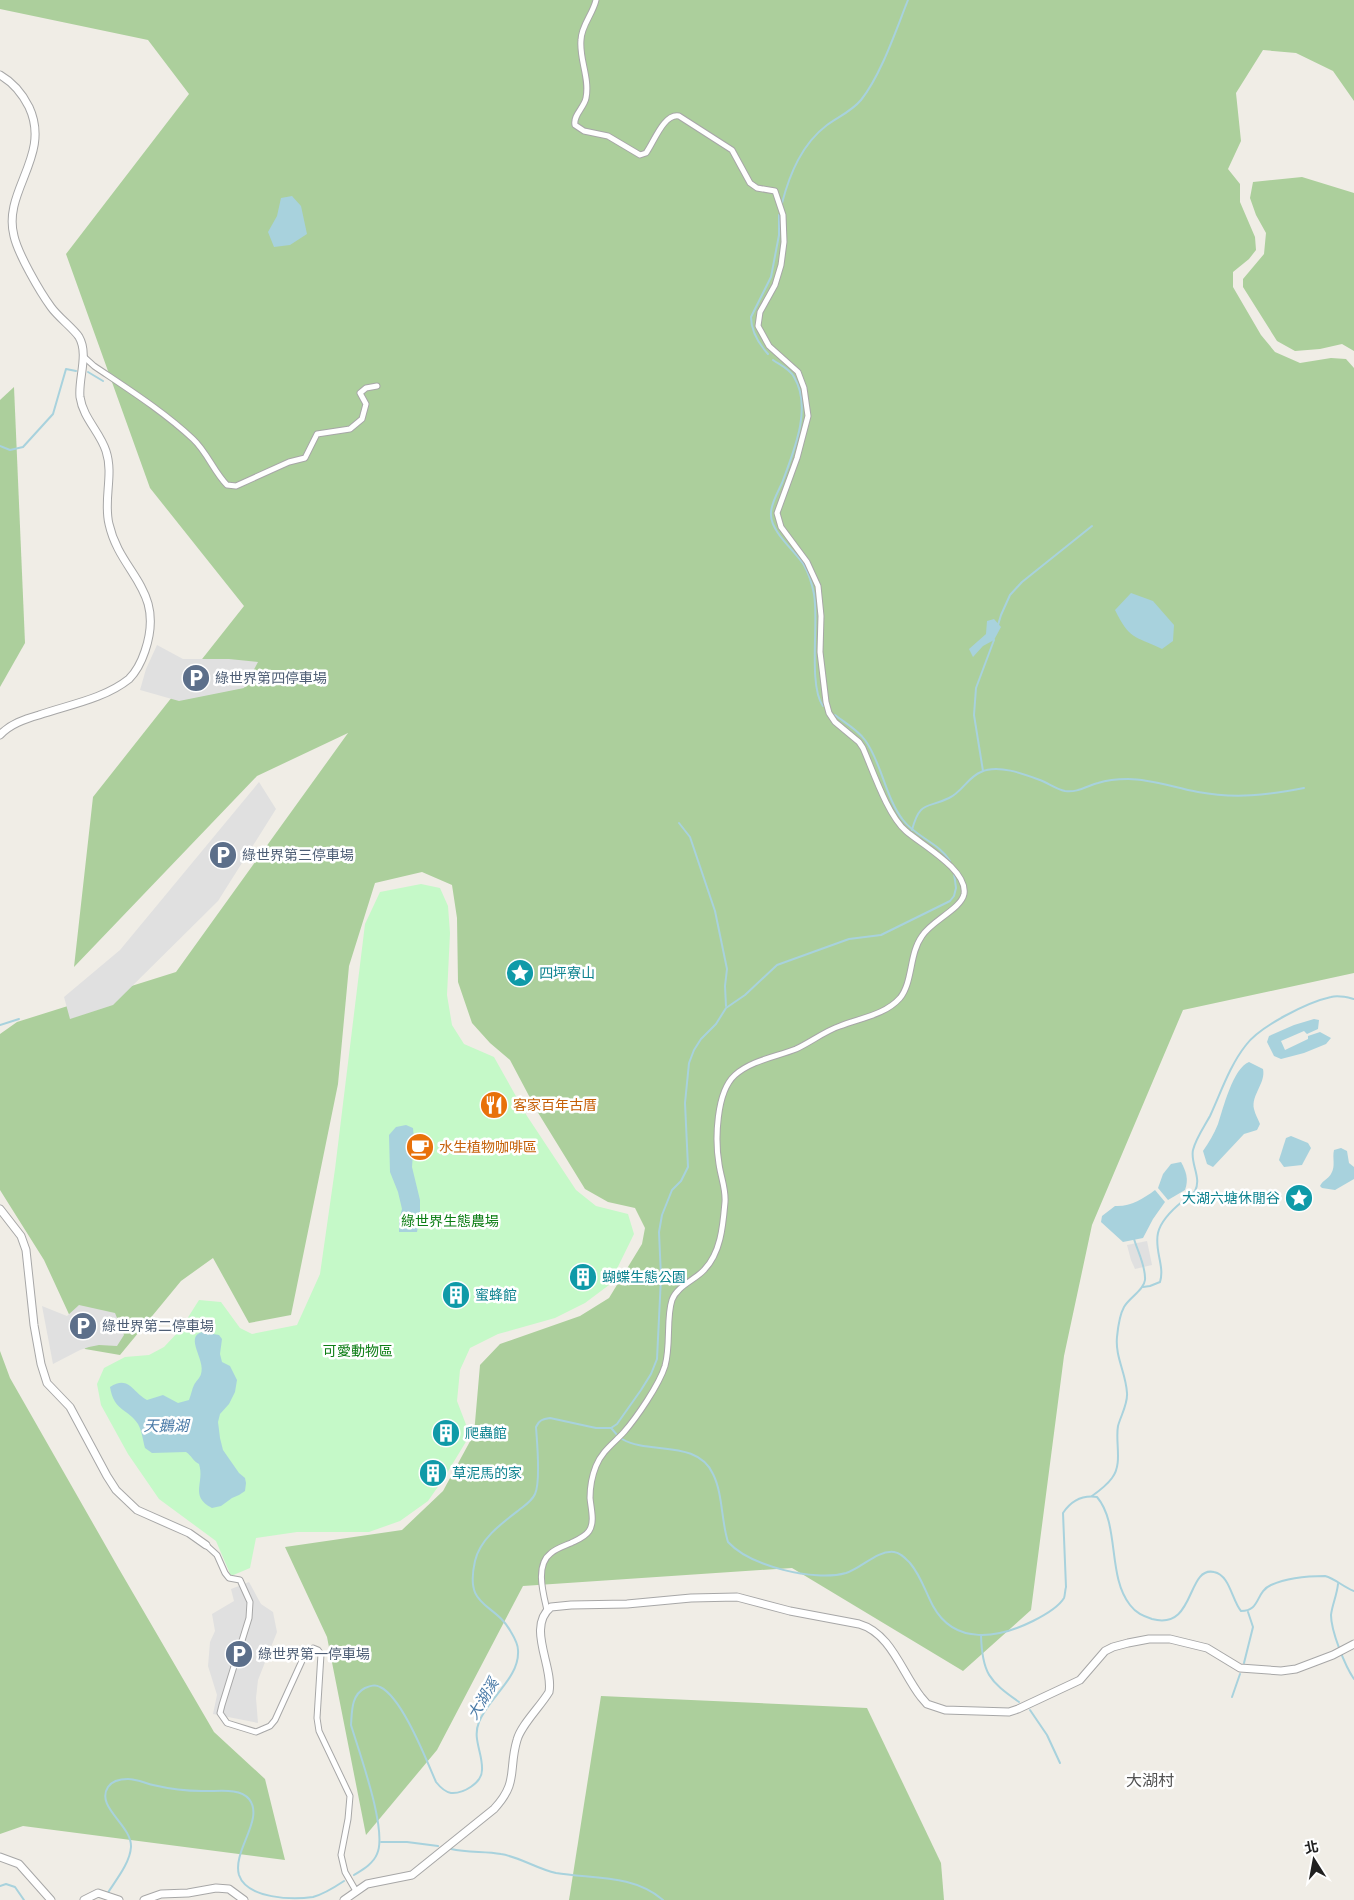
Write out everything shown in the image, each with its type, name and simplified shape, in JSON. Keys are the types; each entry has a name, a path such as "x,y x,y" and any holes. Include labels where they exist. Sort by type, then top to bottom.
{"street":[{"path":"548,1610 541,1570 544,1561 550,1554 581,1539 589,1531 592,1522 590,1497 592,1480 597,1463 622,1434 659,1381 669,1346 673,1298 678,1291 705,1270 718,1247 725,1200 724,1183 719,1164 719,1109 721,1095 726,1085 732,1077 750,1066 794,1050 840,1026 868,1018 897,1001 905,989 914,950 918,941 933,923 960,902 964,890 961,877 945,861 898,824 863,748 859,742 832,718 826,702 820,652 821,616 818,586 806,562 781,527 777,513 797,458 808,416 805,395 798,372 769,346 758,326 760,312 775,285 781,265 785,226 777,195 771,189 757,188 750,183 732,150 679,116 673,116 667,120 650,148 646,153 640,155 608,136 584,131 575,125 575,118 584,104 587,87 581,35 593,11 596,0"},
{"path":"0,75 13,82 25,100 33,116 35,134 34,152 12,214 14,236 19,250 51,308 78,336 82,356 80,396 83,408 106,451 109,466 107,508 109,525 116,543 146,596 151,622 149,637 140,663 129,678 103,695 27,718 12,725 0,735"},
{"path":"82,356 171,420 195,441 219,477 227,485 236,486 289,462 305,458 317,434 350,429 362,419 366,404 360,393 366,388 377,386"},
{"path":"0,1209 21,1236 26,1250 34,1325 41,1364 47,1383 70,1407 116,1490 137,1510 189,1532 206,1545 217,1555 229,1578 240,1580 245,1589 250,1602 249,1618 220,1713 227,1723 256,1732 270,1726 275,1720 306,1652 314,1648 321,1654 317,1718 319,1731 350,1796 348,1820 341,1855 345,1872 356,1891"},
{"path":"344,1900 367,1884 412,1875 503,1800 513,1775 517,1740 520,1732 549,1692 549,1674 541,1641 541,1628 544,1616 548,1610 559,1605 626,1604 737,1596 790,1611 867,1626 880,1635 921,1697 934,1707 945,1710 1009,1712 1018,1709 1080,1680 1105,1651 1113,1647 1149,1639 1170,1639 1192,1643 1207,1648 1240,1668 1281,1671 1296,1670 1354,1644"},
{"path":"0,1857 19,1864 51,1900"},
{"path":"144,1900 162,1894 188,1893 216,1888 229,1889 244,1900"},
{"path":"84,1900 94,1894 107,1895 119,1900"}],"green space":[{"path":"0,0 1354,0 1354,101 1333,71 1296,53 1263,50 1236,93 1241,141 1228,169 1240,184 1240,202 1255,237 1256,250 1249,259 1233,272 1233,287 1261,335 1275,352 1300,363 1331,358 1346,359 1354,368 1354,973 1183,1010 1092,1225 1064,1356 1031,1610 963,1671 792,1568 523,1586 437,1750 366,1835 327,1637 285,1547 402,1530 443,1491 474,1434 480,1365 500,1344 580,1316 609,1298 642,1244 645,1228 635,1208 608,1202 585,1189 537,1111 510,1060 490,1043 472,1023 458,982 457,918 452,885 422,872 375,883 349,966 338,1084 291,1315 249,1323 213,1258 181,1281 120,1355 85,1349 44,1260 0,1190 0,1034 17,1022 176,972 348,733 257,776 74,967 93,797 244,606 150,488 66,254 189,94 148,40 0,9"},
{"path":"1302,177 1354,193 1354,351 1342,344 1320,349 1295,351 1277,341 1243,287 1243,279 1264,254 1266,233 1256,215 1250,198 1253,182"},
{"path":"14,387 25,643 0,687 0,400"},
{"name":"綠世界生態農場","path":"421,884 440,888 448,906 450,933 447,995 452,1025 464,1044 494,1057 527,1116 576,1190 596,1206 628,1214 634,1234 609,1285 585,1303 555,1318 498,1334 470,1348 460,1370 457,1401 470,1435 428,1501 400,1521 369,1532 297,1532 256,1538 250,1568 231,1576 216,1541 159,1499 128,1454 101,1405 97,1384 104,1368 125,1357 149,1355 164,1347 180,1330 199,1300 221,1302 240,1328 252,1334 297,1325 320,1274 365,924 380,892"},
{"path":"0,1351 10,1378 214,1732 265,1779 285,1860 23,1826 0,1834"},
{"path":"601,1696 867,1708 941,1863 944,1900 569,1900"}],"shaded area":[{"name":"綠世界第四停車場","path":"157,645 183,659 229,659 258,662 244,688 179,701 140,690 146,669"},
{"name":"綠世界第三停車場","path":"259,782 276,809 218,901 113,1005 70,1019 64,997 120,950"},
{"path":"1147,1241 1152,1265 1135,1269 1127,1245"},
{"name":"綠世界第二停車場","path":"79,1305 115,1313 124,1335 117,1346 99,1345 89,1347 53,1364 42,1306 67,1316"},
{"name":"綠世界第一停車場","path":"249,1582 261,1604 273,1612 277,1632 258,1680 256,1698 258,1723 213,1714 217,1695 208,1666 210,1642 215,1631 212,1614 234,1601 231,1589"}],"water":[{"path":"292,196 301,206 307,234 290,245 274,247 268,232 277,216 281,198"},
{"path":"1131,593 1153,601 1174,625 1173,641 1162,649 1133,636 1120,620 1115,610"},
{"path":"994,619 1001,627 994,640 983,646 973,657 969,649 986,634 987,621"},
{"path":"1314,1019 1319,1020 1318,1029 1307,1034 1304,1031 1281,1041 1285,1050 1308,1039 1308,1036 1320,1032 1331,1038 1326,1044 1304,1053 1281,1059 1274,1056 1267,1042 1269,1036"},
{"path":"1249,1062 1263,1069 1262,1079 1254,1104 1254,1111 1260,1124 1257,1130 1244,1134 1213,1167 1207,1164 1203,1151 1216,1128 1233,1080 1243,1066"},
{"path":"406,1125 413,1128 412,1167 420,1200 417,1232 399,1232 399,1220 402,1209 390,1172 389,1135 396,1127"},
{"path":"1291,1136 1308,1143 1311,1148 1302,1165 1284,1167 1279,1160 1286,1138"},
{"path":"1341,1148 1347,1151 1349,1163 1354,1167 1354,1179 1335,1190 1322,1188 1321,1184 1330,1176 1334,1165 1334,1150"},
{"path":"1181,1162 1187,1182 1185,1190 1168,1200 1158,1188 1163,1174 1171,1164"},
{"path":"1155,1190 1165,1202 1143,1238 1123,1242 1101,1222 1102,1216 1115,1206 1136,1202"},
{"name":"天鵝湖","path":"202,1332 219,1335 222,1339 220,1354 222,1362 230,1366 237,1380 235,1392 229,1404 220,1414 218,1422 223,1450 239,1473 245,1478 246,1483 245,1491 221,1506 212,1508 201,1499 199,1494 199,1464 186,1452 152,1453 145,1448 138,1424 118,1406 110,1387 116,1384 126,1384 147,1400 163,1395 178,1403 189,1400 194,1385 201,1374 201,1362 195,1339"}],"waterway":[{"path":"782,203 793,170 804,150 818,133 849,111 861,100 868,90 887,52 908,0"},
{"path":"768,354 756,337 751,317 771,277 779,235 779,215"},
{"path":"773,360 792,374 799,389 802,402 796,444 773,503 771,515 779,535 804,565 809,575 815,605 816,684 823,706"},
{"path":"0,446 10,450 23,447 53,414 66,369 76,371"},
{"path":"88,372 103,381"},
{"path":"998,625 1010,595 1022,582 1092,526"},
{"path":"983,771 974,715 976,688 994,640"},
{"path":"835,715 862,736 871,749 892,801 903,820 914,831 940,849 950,861"},
{"path":"912,830 918,814 925,807 954,795 976,774 995,769 1019,773 1069,791 1105,781 1124,779 1146,780 1198,792 1238,796 1277,793 1304,788"},
{"path":"679,823 690,837 715,911 727,969 725,986 726,1006"},
{"path":"611,1428 617,1424 641,1390 651,1374 657,1359 661,1277 659,1232 662,1215 672,1190 681,1181 688,1167 685,1103 689,1063 694,1050 701,1039 716,1024 726,1008 745,995 777,965 849,939 881,935 950,901 954,896 956,888 954,873"},
{"path":"1143,1287 1160,1282 1161,1270 1157,1246 1158,1233 1171,1211 1195,1191 1197,1176 1193,1160 1194,1146 1240,1053 1262,1030 1310,1004 1334,996 1354,999"},
{"path":"0,1025 19,1019"},
{"path":"1092,1496 1110,1481 1118,1460 1117,1432 1127,1397 1117,1344 1118,1325 1124,1307 1142,1287 1145,1280 1143,1265 1134,1239"},
{"name":"大湖溪","path":"354,1875 373,1861 377,1854 379,1843 376,1810 351,1725 352,1709 357,1695 365,1688 374,1685 388,1693 405,1715 436,1782 443,1789 451,1793 461,1792 471,1787 479,1779 482,1764 477,1740 477,1728 483,1713 514,1670 518,1650 515,1638 504,1622 482,1603 477,1596 473,1577 478,1553 492,1532 528,1503 535,1494 538,1471 536,1427 540,1421 550,1418 596,1428 611,1428"},
{"path":"611,1428 621,1438 633,1444 684,1452 696,1456 706,1463 713,1474 719,1490 728,1542 738,1551 767,1565 783,1570 817,1575 846,1573 876,1556 894,1552 905,1558 914,1568 933,1606 942,1619 953,1628 965,1633 978,1635 992,1634 1020,1627 1041,1617 1061,1602 1066,1587 1063,1513 1074,1502 1087,1497 1097,1497 1109,1521 1118,1580 1123,1593 1135,1610 1149,1618 1166,1620 1176,1616 1184,1608 1199,1578 1205,1573 1214,1572 1224,1578 1241,1611 1252,1608 1266,1588 1291,1579 1325,1576 1354,1591"},
{"path":"1338,1584 1331,1615 1333,1630 1339,1648 1354,1679"},
{"path":"1244,1663 1253,1627 1248,1612"},
{"path":"981,1635 983,1659 989,1675 994,1682 1019,1702"},
{"path":"1232,1697 1240,1674"},
{"path":"1030,1710 1047,1735 1060,1763"},
{"name":"大湖溪","path":"107,1894 125,1865 131,1847 130,1839 106,1802 105,1794 112,1783 125,1779 178,1790 233,1791 245,1795 253,1807 253,1816 238,1866 239,1875 251,1889 283,1898 304,1898 321,1894 344,1881"},
{"path":"381,1842 407,1842 438,1846"},
{"path":"451,1849 495,1853 522,1860 556,1873 625,1882 639,1886 663,1900"},
{"name":"大湖溪","path":"0,1886 6,1884 15,1887 24,1900"}],"place":[{"name":"綠世界第四停車場","path":"196,678"},
{"name":"綠世界第三停車場","path":"223,855"},
{"name":"四坪寮山","path":"520,973"},
{"name":"客家百年古厝","path":"494,1105"},
{"name":"水生植物咖啡區","path":"420,1147"},
{"name":"大湖六塘休閒谷","path":"1299,1198"},
{"name":"蝴蝶生態公園","path":"583,1277"},
{"name":"蜜蜂館","path":"456,1295"},
{"name":"綠世界第二停車場","path":"83,1326"},
{"name":"爬蟲館","path":"446,1433"},
{"name":"草泥馬的家","path":"433,1473"},
{"name":"綠世界第一停車場","path":"239,1654"}],"district":[{"name":"大湖村","path":"1150,1780"}],"park label":[{"name":"可愛動物區","path":"358,1351"}]}
